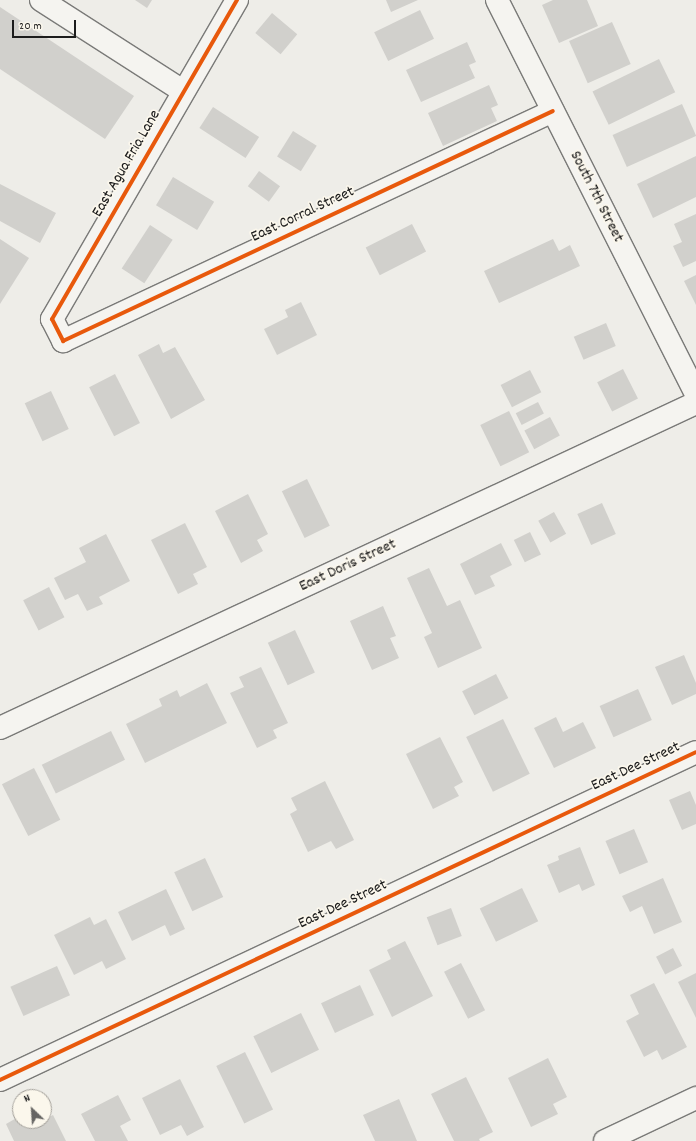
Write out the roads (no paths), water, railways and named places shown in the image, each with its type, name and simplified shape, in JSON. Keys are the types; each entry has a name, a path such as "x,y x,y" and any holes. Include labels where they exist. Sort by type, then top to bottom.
{"street":[{"path":"40,0 183,91"},
{"name":"East Agua Fria Lane","path":"63,341 52,319 183,91 238,0"},
{"name":"South 7th Street","path":"497,0 696,394"},
{"name":"East Corral Street","path":"63,341 553,111"},
{"name":"East Doris Street","path":"0,728 696,403"},
{"name":"East Dee Street","path":"0,1080 696,752"},
{"path":"605,1141 696,1098"}]}
